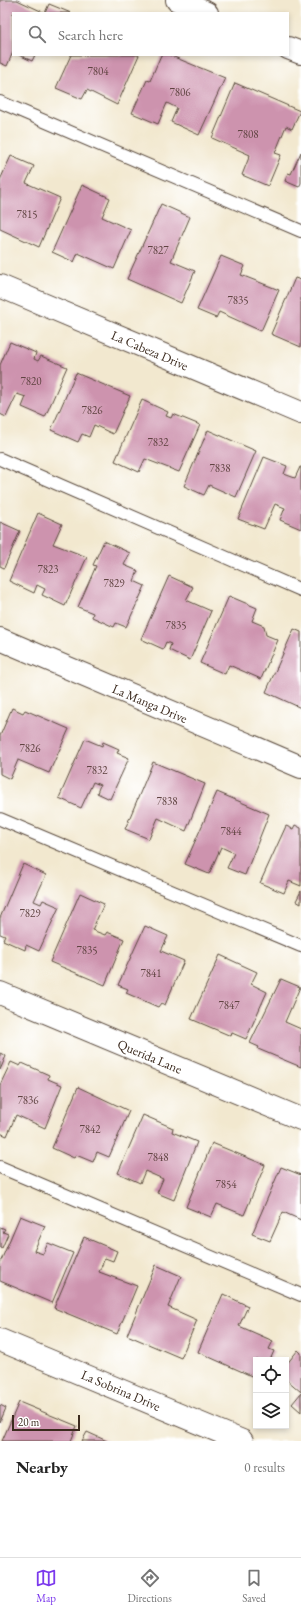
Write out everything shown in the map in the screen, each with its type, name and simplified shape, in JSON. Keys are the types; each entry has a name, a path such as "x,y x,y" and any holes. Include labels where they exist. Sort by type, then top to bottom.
{"street":[{"path":"176,0 205,12"},
{"path":"289,48 301,53"},
{"name":"La Cabeza Drive","path":"0,286 301,413"},
{"name":"La Manga Drive","path":"0,639 301,767"},
{"name":"Querida Lane","path":"0,993 301,1119"},
{"name":"La Sobrina Drive","path":"0,1340 242,1441"}],"lane":[{"path":"0,102 301,231"},
{"path":"0,459 301,590"},
{"path":"0,819 301,946"},
{"path":"0,1167 301,1295"}],"building":[{"path":"0,0 17,0 43,12 12,12 12,54 7,66 0,63"},
{"path":"49,4 69,12 45,12"},
{"path":"21,56 34,56 32,61"},
{"path":"71,56 139,56 117,105 87,90 82,99 56,88"},
{"path":"161,56 171,56 225,78 199,135 171,122 177,108 167,103 158,124 132,113 147,80 150,81"},
{"path":"235,83 300,111 292,129 286,126 275,153 281,155 268,186 242,175 250,155 212,138"},
{"path":"301,152 301,183 299,187 285,181 288,173 291,174"},
{"path":"11,156 34,166 26,183 60,198 39,247 0,229 0,180"},
{"path":"82,185 110,198 102,217 131,230 114,269 78,253 74,262 52,252"},
{"path":"161,204 190,217 171,261 195,271 181,303 127,279"},
{"path":"221,256 245,266 241,275 279,290 261,331 219,312 216,318 197,310"},
{"path":"295,278 301,280 301,347 271,334"},
{"path":"10,342 36,353 34,359 38,361 41,356 67,367 45,417 22,407 26,397 17,394 6,417 0,414 0,365"},
{"path":"76,373 130,396 113,434 94,425 89,437 82,434 78,442 51,430"},
{"path":"142,400 168,412 166,416 171,418 173,414 200,425 179,472 145,459 139,472 115,461"},
{"path":"208,430 256,451 236,497 209,485 204,495 184,486"},
{"path":"264,457 287,466 284,474 295,478 301,467 301,529 280,520 285,508 275,504 264,529 238,519"},
{"path":"38,513 62,524 53,544 87,557 65,606 42,595 45,589 37,585 34,593 9,581"},
{"path":"0,522 20,531 4,568 0,566"},
{"path":"104,541 130,553 124,565 138,571 134,581 145,586 126,627 116,623 114,627 92,617 93,613 78,607 96,566 93,565"},
{"path":"169,576 193,587 186,600 211,611 190,660 169,650 171,644 166,642 163,649 141,639"},
{"path":"229,596 257,608 252,621 264,626 266,635 278,640 261,679 229,665 225,674 200,663"},
{"path":"294,629 301,632 301,708 266,692"},
{"path":"12,708 23,713 25,710 69,729 49,773 18,760 10,779 0,774 0,736"},
{"path":"85,739 102,746 103,742 119,749 117,753 129,758 110,799 97,793 100,785 93,782 81,808 59,798"},
{"path":"153,762 205,784 186,831 158,818 149,839 125,829"},
{"path":"217,792 269,814 245,875 227,868 234,853 221,847 209,874 185,864"},
{"path":"295,825 301,828 301,886 289,881 284,893 260,883 286,826 293,829"},
{"path":"23,864 46,875 34,901 41,904 43,900 59,907 39,951 26,945 25,950 3,940 5,936 0,934 0,918"},
{"path":"301,891 301,904 296,901"},
{"path":"80,893 104,904 92,930 105,935 107,932 124,939 105,985 50,962"},
{"path":"145,926 168,936 161,951 184,961 165,1005 161,1003 158,1007 126,993 128,989 118,985"},
{"path":"220,955 257,972 251,984 267,992 246,1039 232,1033 231,1036 191,1019"},
{"path":"281,979 300,987 285,1022 301,1029 301,1067 258,1049 259,1047 250,1043"},
{"path":"0,1053 6,1056 0,1070"},
{"path":"11,1062 20,1066 22,1063 49,1075 48,1079 62,1085 45,1128 16,1115 7,1136 0,1133 0,1085"},
{"path":"78,1087 129,1111 109,1157 97,1152 93,1162 76,1155 74,1158 52,1148"},
{"path":"143,1115 173,1128 172,1132 197,1142 174,1200 157,1193 163,1179 145,1171 140,1183 118,1173"},
{"path":"212,1143 265,1165 244,1215 217,1204 211,1217 186,1207"},
{"path":"281,1167 301,1175 301,1220 283,1212 270,1241 252,1234"},
{"path":"20,1216 45,1226 34,1251 43,1254 48,1243 73,1253 52,1303 0,1281 0,1263"},
{"path":"0,1227 5,1229 3,1232 8,1234 2,1248 0,1247"},
{"path":"84,1237 117,1251 113,1261 105,1258 99,1272 137,1286 117,1334 54,1308"},
{"path":"156,1265 181,1276 168,1307 197,1320 181,1358 127,1335"},
{"path":"223,1294 248,1306 239,1326 273,1341 269,1349 274,1351 271,1357 253,1357 253,1377 198,1352"},
{"path":"298,1350 301,1353 301,1392 289,1382 289,1361"},
{"path":"301,1393 301,1412 292,1404"},
{"path":"19,1402 77,1426 71,1441 2,1441"},
{"path":"0,1405 6,1408 0,1422"},
{"path":"87,1432 107,1441 82,1441"}]}
